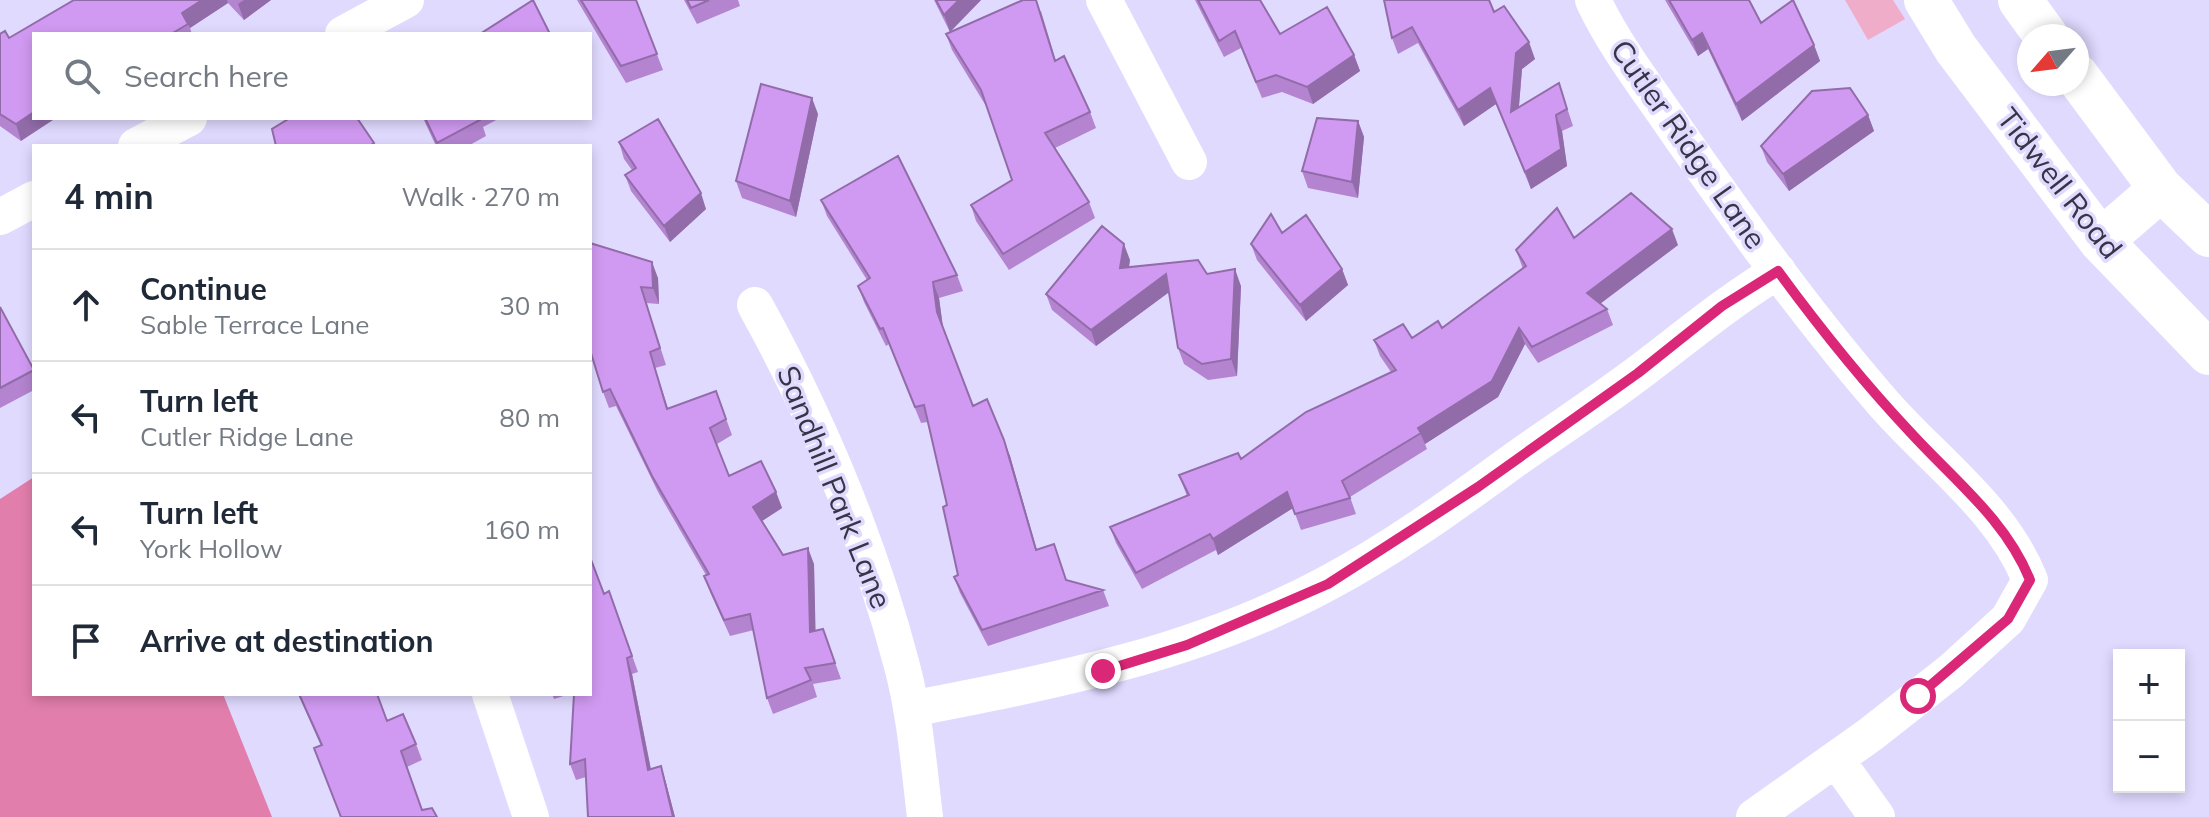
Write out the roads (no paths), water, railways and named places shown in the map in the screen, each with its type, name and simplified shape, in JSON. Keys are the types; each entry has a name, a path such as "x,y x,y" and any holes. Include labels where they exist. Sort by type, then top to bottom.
{"main road":[{"name":"Tidwell Road","path":"1926,0 1956,49 2101,241 2209,353"},
{"path":"2020,0 2037,24"},
{"path":"2089,92 2161,189 2209,235"},
{"path":"2101,241 2161,189"}],"street":[{"path":"347,32 406,0"},
{"path":"1104,0 1189,162"},
{"name":"Cutler Ridge Lane","path":"1593,0 1662,109 1778,271 1884,404 1986,510 2018,550 2030,580 2008,619 1979,646 1836,759"},
{"path":"142,144 187,129"},
{"path":"0,217 32,200"},
{"path":"911,709 1074,677 1147,658 1268,612 1328,584 1468,494 1638,373 1722,306 1778,271"},
{"name":"Sandhill Park Lane","path":"755,305 821,434 857,524 903,667 925,817"},
{"path":"491,696 531,817"},
{"path":"1754,817 1836,759 1877,817"}]}
